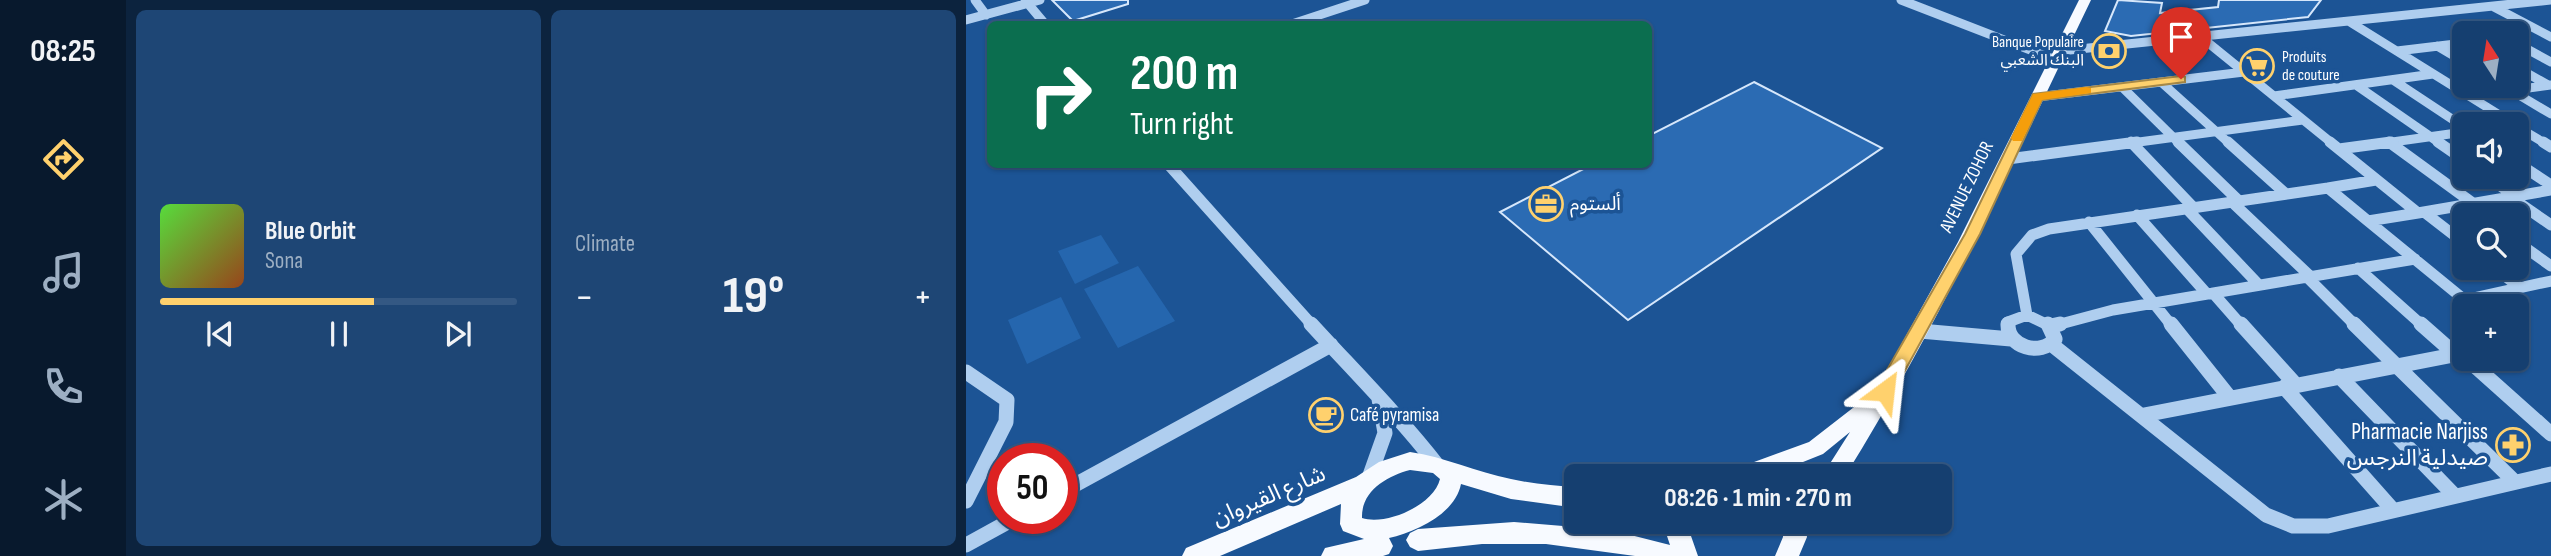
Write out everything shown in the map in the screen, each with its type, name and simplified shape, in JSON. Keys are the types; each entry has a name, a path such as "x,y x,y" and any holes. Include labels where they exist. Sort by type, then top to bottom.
{"main road":[{"name":"AVENUE ZOHOR","path":"1841,464 1864,429 1973,234 2085,0"},
{"name":"AVENUE ZOHOR","path":"1774,464 1816,448 1885,391"},
{"path":"1440,468 1451,485 1448,506 1433,527 1397,543 1367,541 1351,524 1353,500 1366,482 1400,463 1421,461 1511,489 1564,496"},
{"name":"شارع القيروان","path":"1194,556 1366,482"},
{"path":"1334,556 1397,543 1486,533 1532,533 1607,541 1672,556"},
{"path":"1679,534 1686,556"},
{"path":"1790,553 1792,534"},
{"path":"1790,553 1800,534"}],"street":[{"path":"975,0 986,15"},
{"path":"966,20 1040,0"},
{"path":"1301,21 1365,0"},
{"path":"1901,0 2058,55 2551,0"},
{"path":"1026,2 1042,21"},
{"path":"2494,7 2548,35"},
{"path":"2350,22 2452,86"},
{"path":"2529,36 2548,35"},
{"path":"2201,37 2376,180 2452,234"},
{"path":"2397,51 2452,44"},
{"path":"2436,46 2452,55"},
{"path":"2529,50 2551,62"},
{"path":"2037,97 2244,72"},
{"path":"2274,96 2433,74"},
{"path":"2529,74 2550,86"},
{"path":"2393,80 2452,121"},
{"path":"2161,82 2286,194"},
{"path":"2356,85 2452,152"},
{"path":"2529,87 2550,86"},
{"path":"2122,87 2515,482"},
{"path":"2472,98 2494,112"},
{"path":"2525,98 2551,114"},
{"path":"2008,159 2302,120"},
{"path":"2339,149 2452,131"},
{"path":"2529,134 2551,147"},
{"path":"2131,142 2259,285"},
{"path":"2389,142 2468,203"},
{"path":"1172,168 1378,398 1399,416 1440,468"},
{"path":"2529,172 2551,188"},
{"path":"2027,315 2015,254 2032,235 2089,222 2376,180"},
{"path":"2328,188 2457,294"},
{"path":"2482,203 2551,188"},
{"path":"2504,189 2551,225"},
{"path":"2368,221 2452,208"},
{"path":"2137,215 2210,293 2393,510"},
{"path":"2089,222 2230,398"},
{"path":"2529,250 2551,266"},
{"path":"2051,326 2154,303 2415,259"},
{"path":"2358,268 2452,347"},
{"path":"2510,280 2520,288"},
{"path":"2499,294 2551,281"},
{"path":"1920,331 2011,339 2036,349 2051,344 2055,339 2051,326 2040,318 2027,315 2008,322 2007,333 2011,339"},
{"path":"2051,344 2144,415 2266,515 2288,527 2319,527 2551,474"},
{"path":"1078,483 1331,345"},
{"path":"2144,415 2396,364 2452,356"},
{"path":"2480,371 2551,434"},
{"path":"966,372 1007,400 1006,422 966,501"},
{"path":"2339,376 2455,496"},
{"path":"1366,482 1385,433 1378,398"},
{"path":"966,545 987,533"}],"shaded area":[{"path":"1101,235 1119,263 1075,284 1058,251"},
{"path":"1138,266 1175,321 1118,348 1084,289"},
{"path":"1061,297 1081,338 1027,364 1008,320"}],"building":[{"path":"1052,0 1128,0 1128,4 1073,21"},
{"path":"2118,0 2162,3 2160,13 2218,7 2219,0 2321,0 2308,17 2131,36 2105,31"},
{"path":"1754,82 1882,148 1628,320 1500,212 1585,168 1652,168 1652,134"}],"slow traffic":[{"path":"2018,138 2037,97 2086,91"}],"place":[{"name":"Banque Populaire البنك الشعبي","path":"2109,51"},
{"name":"Produits de couture","path":"2257,66"},
{"name":"ألستوم","path":"1546,204"},
{"name":"Café pyramisa","path":"1326,415"},
{"name":"Pharmacie Narjiss صيدلية النرجس","path":"2513,445"}],"route":[{"path":"1885,391 1973,234 2037,97 2181,79"}]}
